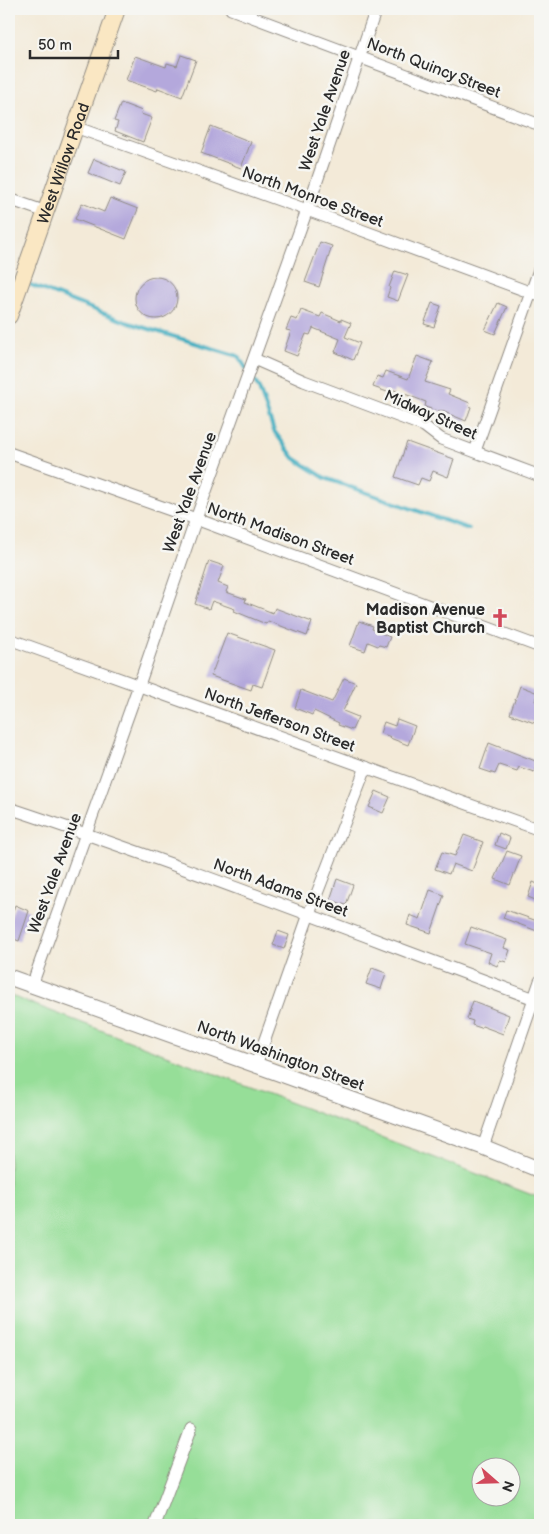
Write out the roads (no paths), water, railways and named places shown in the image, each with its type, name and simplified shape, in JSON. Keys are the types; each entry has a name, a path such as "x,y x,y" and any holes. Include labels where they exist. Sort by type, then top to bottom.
{"main road":[{"name":"West Willow Road","path":"9,316 117,9"}],"street":[{"name":"North Quincy Street","path":"231,9 540,125"},
{"name":"West Yale Avenue","path":"32,985 307,210 376,9"},
{"name":"North Monroe Street","path":"75,127 536,294"},
{"path":"9,199 46,212"},
{"path":"475,452 536,294 540,267"},
{"name":"Midway Street","path":"254,359 304,381 424,426 441,440 540,476"},
{"name":"North Madison Street","path":"9,453 196,519 540,647"},
{"name":"North Jefferson Street","path":"9,639 540,830"},
{"path":"256,1065 309,914 366,767"},
{"name":"North Adams Street","path":"9,808 86,833 309,914 537,1000"},
{"name":"North Washington Street","path":"9,977 483,1147 540,1170"},
{"path":"483,1147 537,1000 540,982"},
{"path":"155,1525 191,1429"}],"waterway":[{"path":"31,285 126,322 238,356 259,388 274,431 294,458 325,478 469,529"}],"place":[{"name":"Madison Avenue Baptist Church","path":"500,618"}]}
